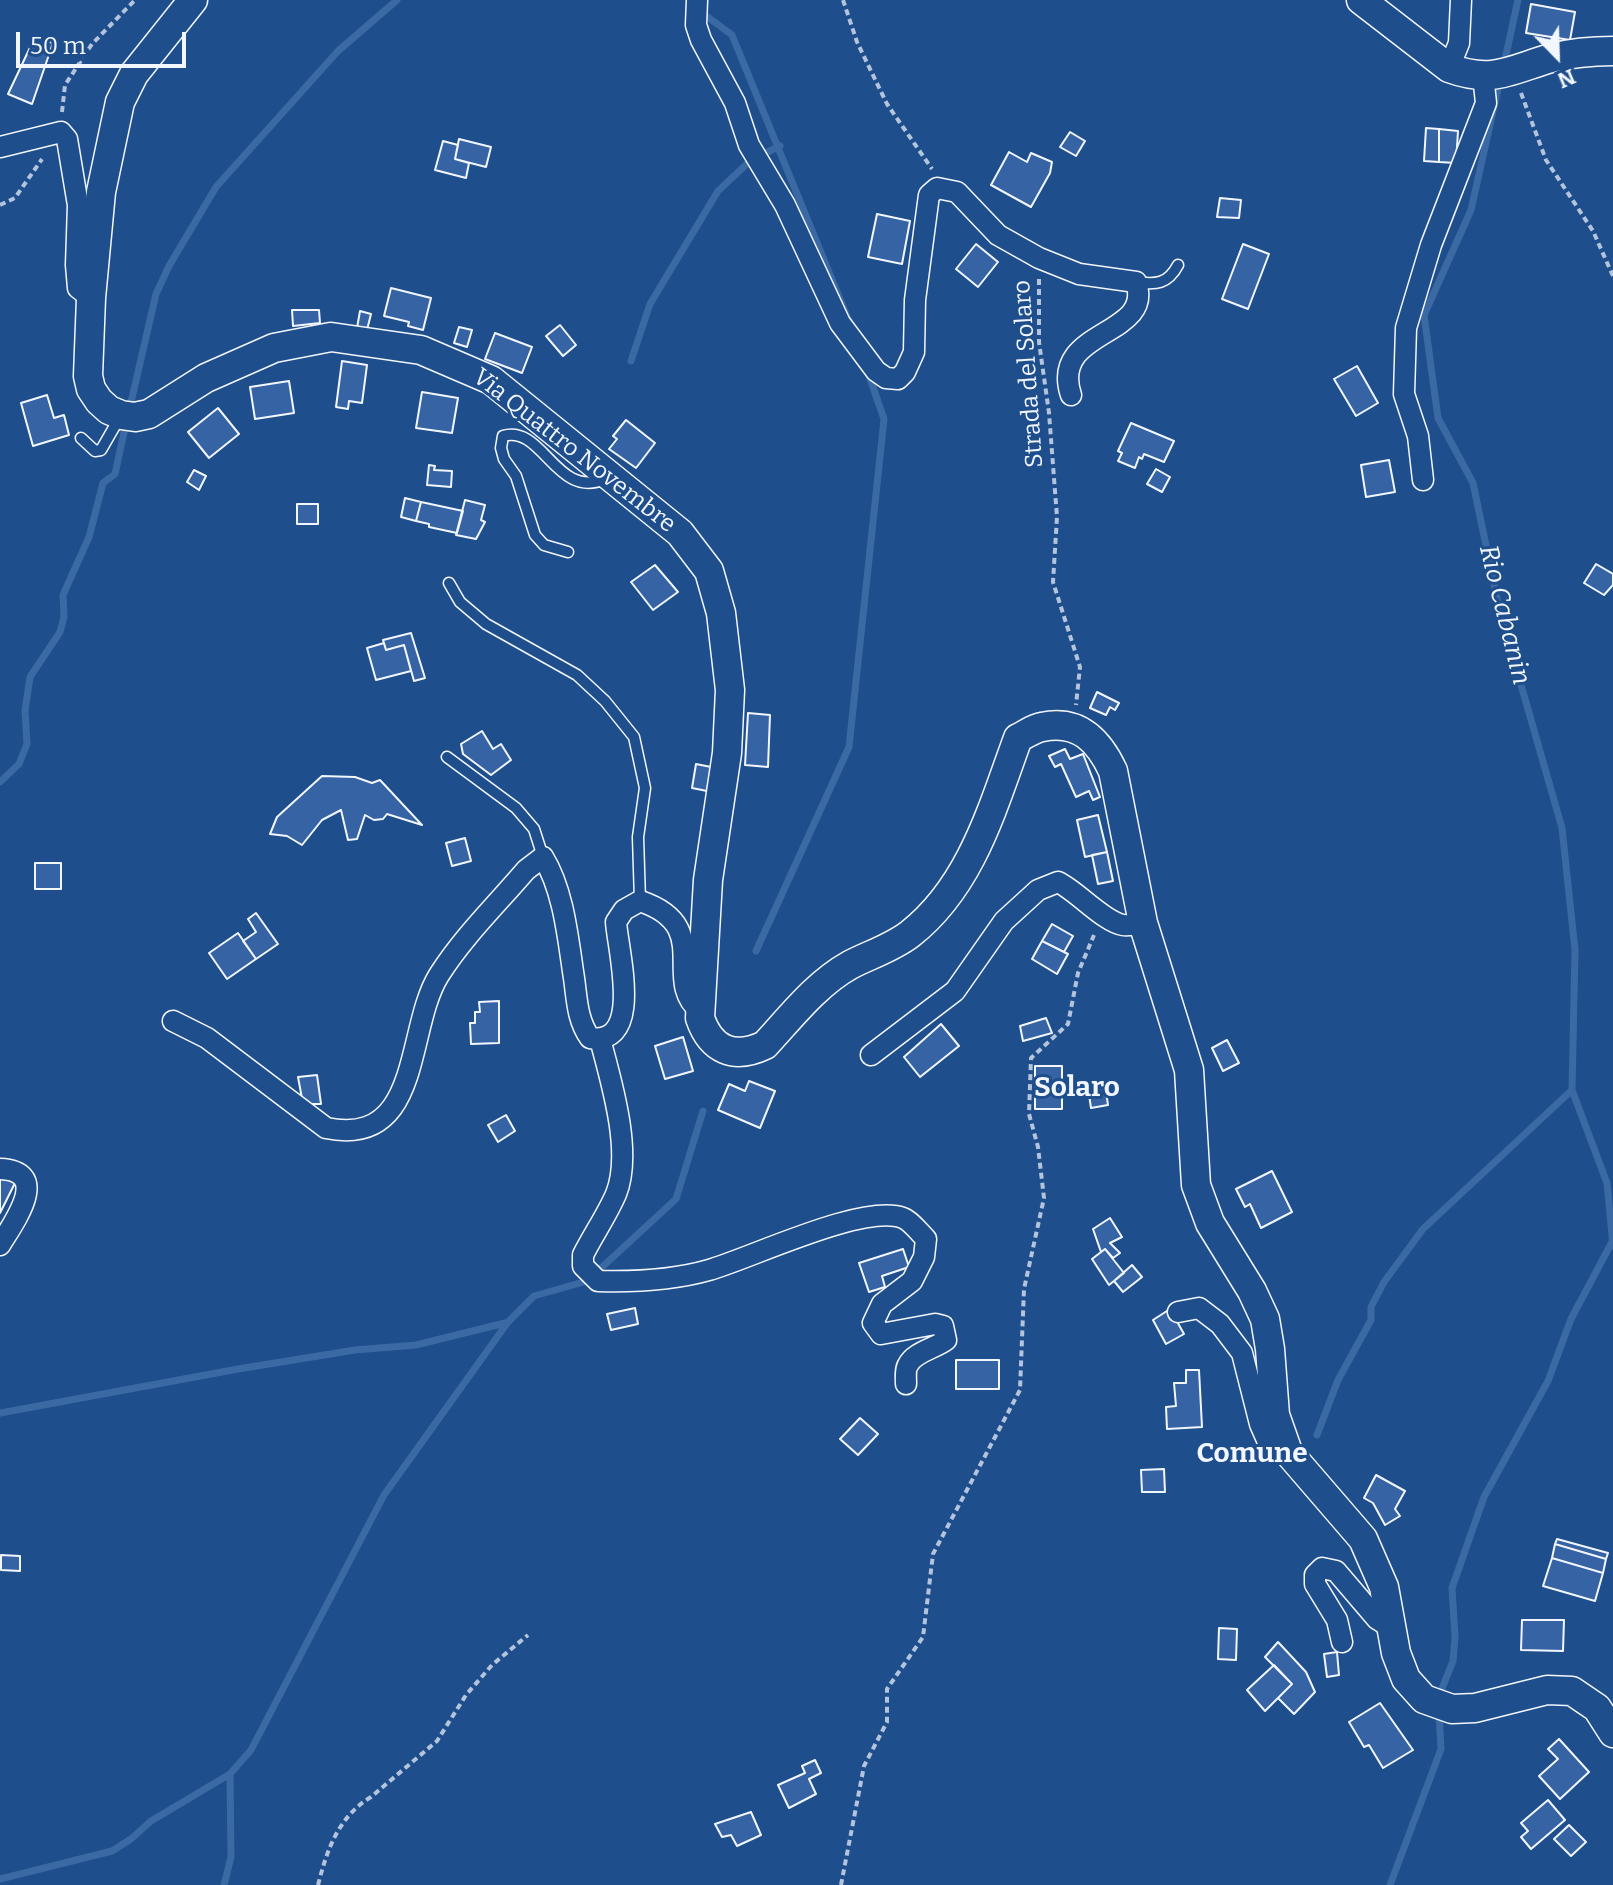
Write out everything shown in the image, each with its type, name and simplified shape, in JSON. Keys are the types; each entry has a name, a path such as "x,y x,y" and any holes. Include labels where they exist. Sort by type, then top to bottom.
{"main road":[{"path":"132,416 99,401 91,389 88,376 91,298 101,192 120,102 134,74 193,0"},
{"path":"1361,0 1449,68 1465,74 1496,76 1555,57 1613,51"},
{"name":"Via Quattro Novembre","path":"132,416 149,414 206,378 274,348 331,337 421,350 491,380 680,533 709,571 721,613 730,690 727,753 708,880 700,1011"},
{"path":"700,1011 704,1031 724,1049 752,1051 765,1045 829,979 909,935 936,910 979,846 1018,738 1042,727 1073,727 1084,732 1103,749 1113,771 1143,923 1189,1070 1196,1185 1210,1223 1252,1291 1265,1319 1275,1415 1288,1452 1363,1539 1384,1587 1396,1653 1406,1679 1424,1699 1452,1709 1475,1708 1547,1690 1572,1691 1597,1708 1613,1733"}],"street":[{"path":"697,0 696,25 701,40 735,103 749,145 785,205 840,323 876,371 886,378 898,379 905,372 914,352 917,278 929,195 937,188 957,192 998,235 1039,258 1079,274 1136,282 1140,293 1136,309 1122,322 1082,346 1070,365 1068,385 1071,395"},
{"path":"1449,68 1459,43 1461,0"},
{"path":"1423,480 1418,436 1404,394 1406,328 1431,245 1486,103 1483,75"},
{"path":"0,147 61,132 67,139 78,205 78,288 91,298"},
{"path":"173,1021 207,1038 326,1128 344,1132 359,1130 391,1110 406,1085 425,1004 439,976 526,870 543,857 556,890 568,942 581,1026 590,1038 600,1039 609,1035 621,1023 625,986 616,922 624,910 640,901 670,915 677,927 683,940 686,992 691,1003 700,1011"},
{"path":"871,1055 955,991 1004,921 1038,890 1058,882 1122,925 1143,923"},
{"path":"600,1039 619,1118 620,1169 617,1192 583,1255 583,1266 598,1281 633,1282 708,1270 793,1237 853,1221 888,1215 906,1219 926,1239 924,1257 912,1281 882,1304 873,1323 881,1334 935,1324 943,1326 946,1340 935,1349 917,1355 908,1365 906,1384"},
{"path":"0,1169 21,1174 28,1191 0,1245"},
{"path":"1178,1312 1199,1308 1220,1324 1242,1353 1260,1424 1271,1449 1288,1452"},
{"path":"1342,1642 1337,1620 1315,1584 1315,1575 1322,1568 1336,1571 1377,1619 1393,1629"}],"lane":[{"path":"1136,282 1153,285 1165,282 1178,265"},
{"path":"81,438 95,451 101,450 132,416"},
{"path":"568,552 544,545 535,535 516,476 504,459 501,448 503,436 512,433 522,436 571,479 587,484 610,476"},
{"path":"449,583 460,602 486,624 577,675 605,701 634,737 645,788 638,837 640,901"},
{"path":"447,757 516,808 534,829 543,857"}],"path":[{"path":"0,205 15,198 61,132 65,85 92,44 135,0"},
{"path":"843,0 857,42 887,104 933,170"},
{"path":"1513,72 1546,160 1593,231 1613,276"},
{"name":"Strada del Solaro","path":"1039,258 1039,342 1049,413 1057,517 1053,582 1080,667 1073,727"},
{"path":"841,1885 864,1766 887,1722 887,1689 923,1637 933,1554 1020,1390 1024,1289 1044,1198 1038,1147 1029,1114 1031,1058 1068,1024 1078,973 1094,934 1084,902"},
{"path":"318,1885 325,1857 342,1821 437,1741 466,1695 492,1665 528,1635"}],"building":[{"path":"1531,4 1575,12 1570,40 1526,33"},
{"path":"35,37 53,43 32,104 8,94"},
{"path":"1426,128 1439,129 1439,162 1424,161"},
{"path":"1439,129 1458,131 1456,163 1439,162"},
{"path":"1070,132 1085,141 1076,156 1060,147"},
{"path":"459,139 491,147 486,167 455,159"},
{"path":"443,141 458,145 455,159 469,163 466,178 435,170"},
{"path":"1009,152 1027,162 1031,153 1052,162 1050,173 1031,207 991,185"},
{"path":"1220,198 1241,200 1239,218 1217,217"},
{"path":"877,214 910,221 902,264 868,257"},
{"path":"976,244 998,262 978,287 956,269"},
{"path":"1243,244 1269,254 1248,309 1222,299"},
{"path":"391,288 431,298 423,330 408,326 409,322 384,316"},
{"path":"292,310 319,310 320,323 293,326"},
{"path":"360,311 371,314 367,330 357,328"},
{"path":"560,325 576,345 563,356 546,336"},
{"path":"459,327 472,330 467,347 454,343"},
{"path":"495,333 532,347 522,373 485,359"},
{"path":"342,361 367,365 362,403 349,401 348,409 336,407"},
{"path":"1357,366 1378,403 1356,416 1334,379"},
{"path":"289,381 294,413 255,419 250,387"},
{"path":"422,392 458,398 452,433 416,428"},
{"path":"47,395 54,418 64,415 69,435 33,446 21,403"},
{"path":"218,408 239,434 209,458 188,432"},
{"path":"626,420 655,443 636,468 609,449 617,439 613,436"},
{"path":"1131,423 1174,441 1164,462 1144,454 1142,459 1139,457 1135,468 1118,461 1122,453 1118,451"},
{"path":"1389,460 1395,492 1366,497 1361,465"},
{"path":"429,465 435,466 434,470 452,471 451,487 427,485"},
{"path":"1156,469 1170,477 1162,492 1147,484"},
{"path":"194,470 206,476 199,490 187,482"},
{"path":"405,498 421,502 416,521 401,517"},
{"path":"465,500 485,505 481,520 485,522 476,539 456,535"},
{"path":"421,502 463,511 457,533 416,521"},
{"path":"297,504 318,504 318,524 297,524"},
{"path":"1596,564 1613,574 1613,585 1604,595 1584,583"},
{"path":"655,565 678,592 653,610 631,582"},
{"path":"411,633 425,678 414,681 404,645 386,650 383,640"},
{"path":"384,643 386,650 404,645 411,671 376,680 367,648"},
{"path":"1097,692 1119,703 1115,710 1110,707 1106,715 1090,708"},
{"path":"748,713 770,715 768,767 745,765"},
{"path":"482,731 493,749 501,744 511,760 491,775 463,754 461,744"},
{"path":"1065,749 1070,759 1083,754 1100,797 1093,800 1089,791 1076,797 1061,764 1055,767 1049,756"},
{"path":"696,764 711,767 707,791 692,788"},
{"path":"322,776 355,777 372,783 380,780 422,825 387,814 383,819 374,820 365,815 357,839 348,840 341,810 322,820 302,845 287,836 270,834 277,817"},
{"path":"1098,815 1107,852 1085,857 1077,820"},
{"path":"465,838 471,861 452,866 446,843"},
{"path":"1107,852 1113,881 1098,884 1092,855"},
{"path":"35,863 61,863 61,889 35,889"},
{"path":"256,913 278,944 256,959 243,941 256,932 248,919"},
{"path":"1052,924 1073,936 1064,952 1042,941"},
{"path":"238,933 256,959 227,979 209,953"},
{"path":"1042,941 1068,954 1057,974 1032,959"},
{"path":"499,1001 499,1043 471,1044 470,1023 475,1023 475,1012 480,1012 479,1002"},
{"path":"1046,1018 1052,1033 1023,1041 1020,1026"},
{"path":"941,1024 959,1046 920,1077 904,1057"},
{"path":"683,1037 693,1071 665,1079 655,1046"},
{"path":"1227,1040 1239,1063 1223,1071 1212,1048"},
{"path":"1035,1066 1062,1066 1062,1089 1035,1089"},
{"path":"317,1075 321,1104 303,1104 298,1077"},
{"path":"749,1081 775,1091 760,1128 718,1110 729,1084 745,1091"},
{"path":"1105,1085 1108,1105 1091,1108 1088,1088"},
{"path":"1035,1089 1062,1089 1062,1109 1035,1109"},
{"path":"506,1115 515,1131 498,1142 488,1125"},
{"path":"1272,1171 1292,1212 1261,1228 1250,1204 1245,1207 1236,1189"},
{"path":"0,1176 15,1183 0,1213"},
{"path":"1110,1218 1122,1237 1110,1243 1120,1253 1113,1258 1105,1249 1101,1252 1093,1229"},
{"path":"903,1249 909,1267 882,1276 885,1287 869,1292 859,1263"},
{"path":"1105,1249 1124,1273 1109,1285 1092,1259"},
{"path":"1132,1265 1142,1277 1123,1292 1114,1281"},
{"path":"635,1308 638,1324 611,1330 607,1314"},
{"path":"1170,1309 1184,1334 1166,1344 1153,1320"},
{"path":"956,1360 999,1360 999,1389 956,1389"},
{"path":"1186,1370 1199,1370 1202,1427 1167,1429 1166,1407 1176,1406 1174,1383 1186,1383"},
{"path":"860,1418 878,1434 858,1455 840,1439"},
{"path":"1164,1469 1165,1492 1142,1492 1141,1470"},
{"path":"1376,1475 1405,1491 1395,1509 1400,1516 1385,1525 1373,1503 1364,1498"},
{"path":"1557,1539 1608,1553 1606,1559 1555,1544"},
{"path":"1555,1544 1606,1559 1603,1573 1552,1558"},
{"path":"1,1555 20,1556 20,1571 1,1570"},
{"path":"1552,1558 1603,1573 1595,1601 1543,1586"},
{"path":"1522,1620 1564,1620 1563,1651 1521,1650"},
{"path":"1219,1628 1237,1629 1236,1660 1218,1659"},
{"path":"1278,1642 1306,1672 1315,1692 1294,1714 1278,1698 1292,1684 1265,1657"},
{"path":"1337,1652 1339,1675 1327,1677 1324,1654"},
{"path":"1274,1665 1292,1684 1265,1711 1247,1690"},
{"path":"1380,1703 1413,1750 1383,1768 1369,1745 1364,1747 1349,1722"},
{"path":"1559,1739 1589,1772 1560,1799 1539,1776 1558,1759 1548,1749"},
{"path":"815,1760 821,1773 809,1779 816,1794 789,1808 778,1785 805,1773 802,1766"},
{"path":"1548,1800 1565,1820 1531,1849 1521,1837 1528,1831 1521,1823"},
{"path":"751,1812 761,1835 737,1846 731,1835 722,1837 715,1824"},
{"path":"1569,1825 1586,1842 1571,1856 1554,1839"}],"waterway":[{"path":"129,411 156,294 216,187 338,51 397,0"},
{"name":"Rio Cabanin","path":"1504,64 1518,0"},
{"path":"705,15 732,35 849,321"},
{"name":"Rio Cabanin","path":"1500,80 1471,210 1424,315 1438,418 1473,483 1499,608 1562,828 1575,950 1572,1090 1607,1183 1613,1246"},
{"path":"631,361 650,304 718,191 751,160 780,146"},
{"path":"756,951 849,747 884,419 867,370"},
{"path":"0,782 19,764 27,744 25,711 30,677 60,632 64,617 63,595 89,537 103,483 115,474 126,423"},
{"path":"1317,1435 1338,1380 1371,1320 1371,1307 1384,1282 1423,1229 1572,1090"},
{"path":"224,1885 231,1857 230,1774 251,1750 384,1495 508,1322 534,1296 587,1281 676,1199 703,1111"},
{"path":"1439,1696 1453,1661 1452,1588 1484,1497 1548,1381 1571,1319 1612,1242"},
{"path":"0,1413 238,1369 355,1350 416,1345 505,1323"},
{"path":"1390,1885 1441,1749 1439,1713"},
{"path":"0,1879 112,1851 151,1821 230,1774"}],"district":[{"name":"Solaro","path":"1077,1088"},
{"name":"Comune","path":"1252,1454"}]}
